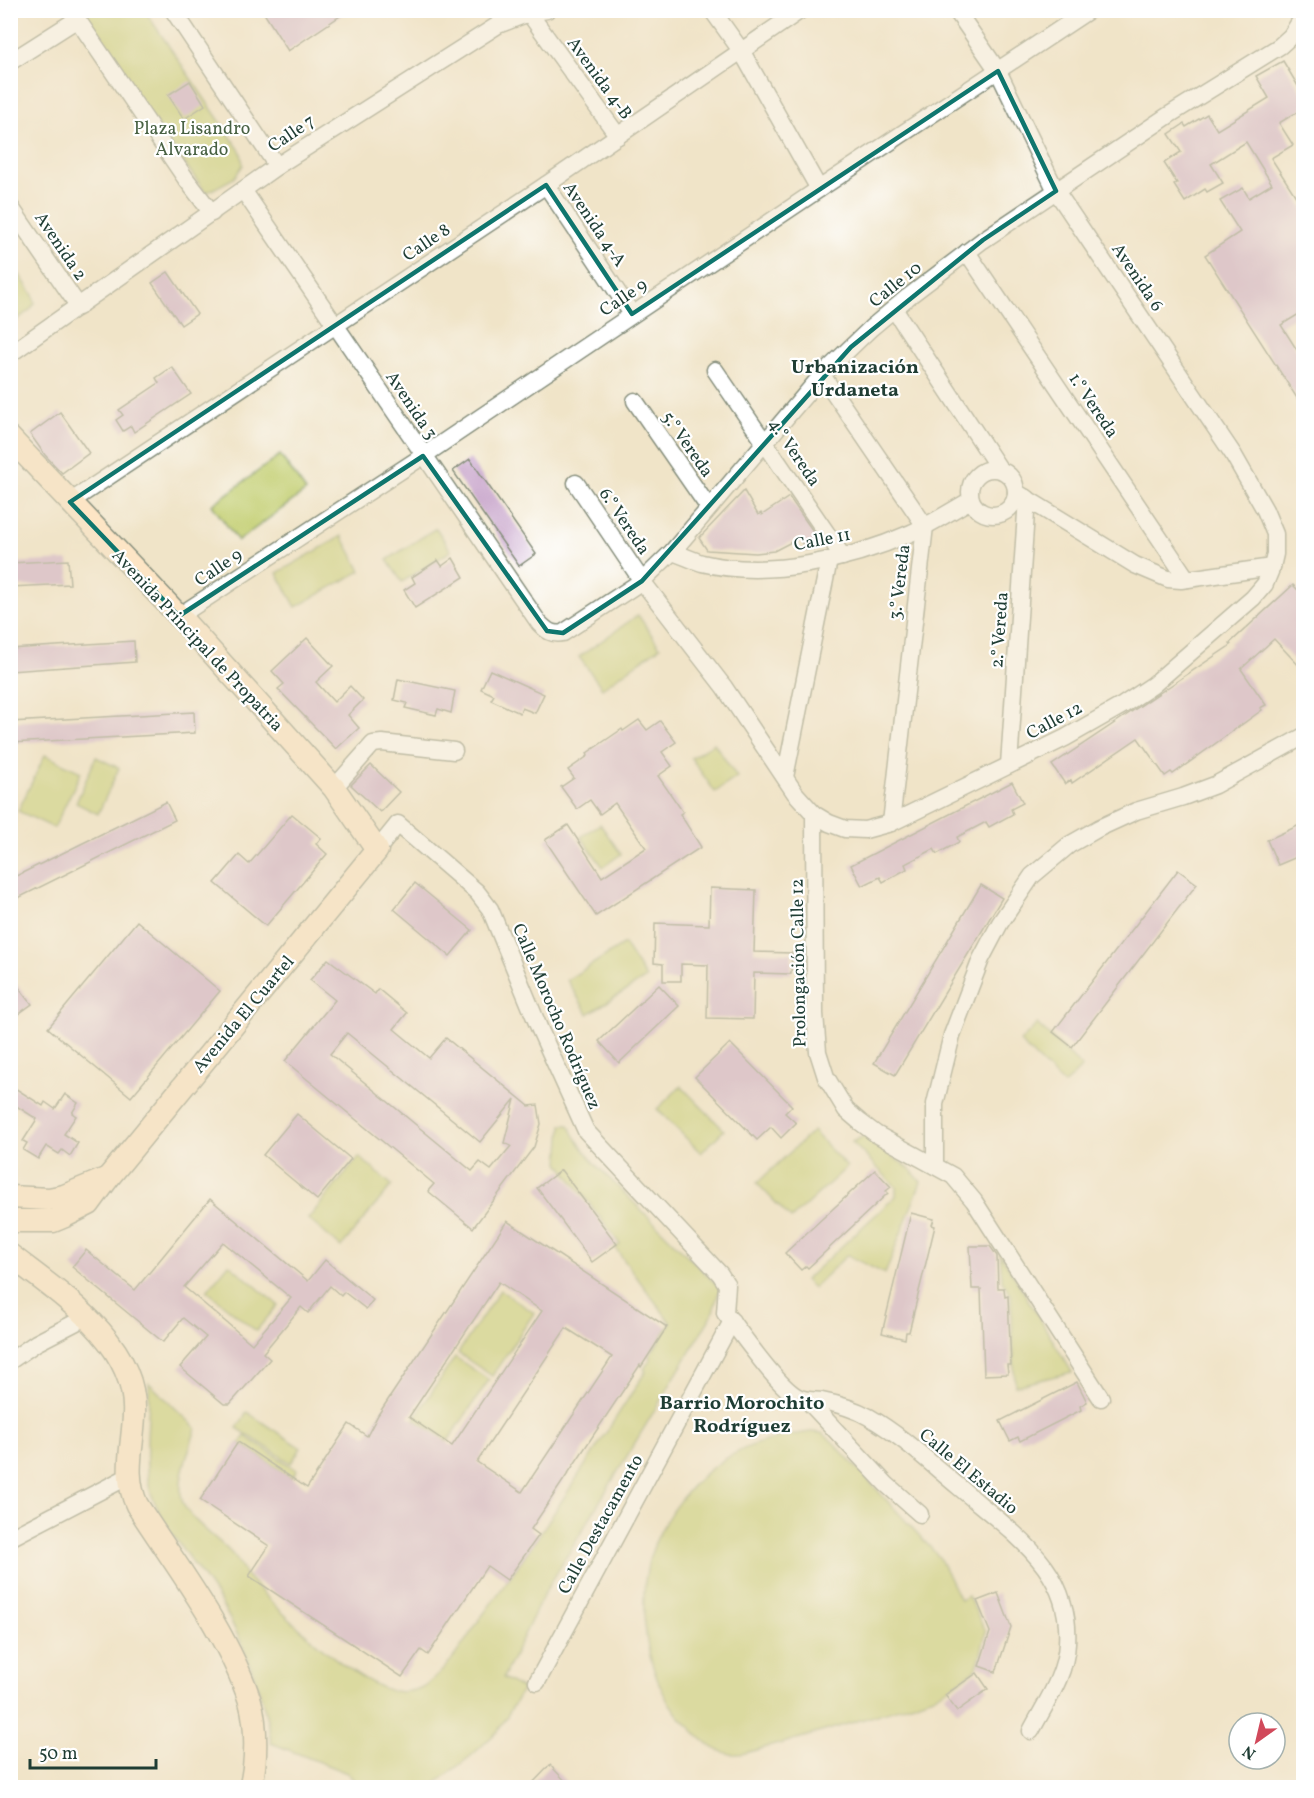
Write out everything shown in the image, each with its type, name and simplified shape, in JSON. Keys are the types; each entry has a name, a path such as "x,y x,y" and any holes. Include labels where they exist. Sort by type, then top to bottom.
{"main road":[{"name":"Avenida Principal de Propatria","path":"10,438 179,616 334,788 377,850"},
{"name":"Avenida El Cuartel","path":"10,1221 53,1221 89,1204 377,850"},
{"name":"Avenida El Cuartel","path":"10,1197 49,1199 64,1196 108,1178"},
{"path":"10,1255 88,1316 121,1362 130,1382 135,1413 129,1476 130,1491 206,1611 237,1668 250,1703 255,1736 255,1773 250,1788"}],"street":[{"path":"173,10 277,166"},
{"name":"Calle 7","path":"10,354 277,166 498,25 529,13 547,10"},
{"path":"712,10 742,52 819,189"},
{"name":"Calle 8","path":"70,502 546,185 801,10"},
{"name":"Avenida 6","path":"956,10 998,71 1056,191 1244,472 1275,534 1275,554 1272,567"},
{"name":"Calle 9","path":"179,616 423,456 1089,10"},
{"name":"Avenida 4-B","path":"529,13 618,136"},
{"path":"10,62 74,15 186,179 212,213"},
{"name":"Calle 10","path":"555,635 563,633 642,581 672,552 822,375 894,309 967,252 1056,191 1168,115 1280,46 1291,36 1304,15"},
{"name":"Avenida 4-A","path":"546,185 632,315"},
{"name":"Avenida 3","path":"243,190 539,623 555,635"},
{"name":"Avenida 2","path":"10,206 79,307"},
{"name":"1.° Vereda","path":"967,252 1187,579"},
{"path":"894,309 1000,470 1012,478 1022,495 1135,566 1168,579 1187,579 1272,567"},
{"name":"4.° Vereda","path":"715,370 765,442 836,558"},
{"name":"3.° Vereda","path":"822,375 925,526 891,823"},
{"name":"5.° Vereda","path":"635,401 709,508"},
{"path":"1000,470 985,470 974,478 969,492 971,500 979,511 993,516 1000,514 1022,495"},
{"name":"6.° Vereda","path":"576,483 642,581"},
{"name":"2.° Vereda","path":"1009,765 1022,495"},
{"name":"Calle 11","path":"672,552 701,562 742,568 796,565 876,548 925,526 971,500"},
{"path":"785,777 836,558"},
{"name":"Calle 12","path":"814,814 829,824 845,829 865,830 891,823 1113,711 1153,685 1253,598 1265,584 1272,567"},
{"path":"642,581 724,687 795,793 814,814"},
{"path":"935,1166 935,1104 952,1035 981,959 1000,923 1032,876 1069,845 1099,828 1136,811 1215,785 1304,736"},
{"path":"334,788 373,744 454,751"},
{"name":"Prolongación Calle 12","path":"814,814 815,1014 818,1052 826,1077 846,1110 876,1134 952,1176 974,1201 1101,1398"},
{"name":"Calle Morocho Rodríguez","path":"377,850 398,824 477,892 490,909 583,1126 720,1274 727,1285 729,1317"},
{"path":"10,1361 36,1343 88,1316"},
{"name":"Calle El Estadio","path":"729,1317 782,1383 796,1396 808,1401 820,1401 852,1409 909,1445 1018,1537 1045,1568 1058,1590 1066,1612 1068,1644 1060,1677 1031,1731"},
{"name":"Calle Destacamento","path":"537,1683 729,1317"},
{"path":"808,1401 886,1484 920,1514"},
{"path":"10,1538 129,1476"}],"highlighted area":[{"path":"998,71 1056,191 983,240 851,347 642,581 563,633 547,631 423,456 179,616 70,502 546,185 632,314"}],"green space":[{"name":"Plaza Lisandro Alvarado","path":"74,11 145,11 241,152 243,165 234,178 206,193"},
{"path":"11,262 33,295 35,303 30,310 11,324"},
{"path":"280,455 306,491 238,541 212,505"},
{"path":"436,528 451,551 402,582 387,560"},
{"path":"342,536 361,571 296,607 277,573"},
{"path":"638,615 660,647 602,688 579,657"},
{"path":"714,743 737,777 715,792 691,758"},
{"path":"45,755 81,772 54,828 18,811"},
{"path":"96,757 119,768 98,814 76,803"},
{"path":"600,824 621,854 603,867 581,837"},
{"path":"624,944 646,978 588,1014 567,980"},
{"path":"1037,1024 1082,1067 1064,1085 1020,1042"},
{"path":"681,1086 724,1130 701,1153 657,1109"},
{"path":"562,1125 569,1125 594,1163 720,1288 712,1315 544,1594 503,1678 523,1689 498,1731 431,1787 361,1787 347,1773 271,1743 258,1686 234,1627 215,1594 171,1533 151,1493 147,1469 149,1383 196,1428 184,1465 181,1485 183,1503 192,1517 233,1555 246,1575 276,1607 354,1672 389,1690 416,1690 424,1686 441,1672 456,1654 525,1556 646,1371 644,1369 651,1358 649,1356 671,1323 615,1248 620,1244 559,1163"},
{"path":"813,1131 847,1167 791,1219 757,1183"},
{"path":"864,1136 911,1170 921,1182 885,1274 847,1255 813,1288 805,1280 896,1196 896,1187 852,1142"},
{"path":"359,1157 392,1185 341,1247 308,1219"},
{"path":"1000,1253 1072,1372 1015,1386 1011,1295 1002,1280"},
{"path":"229,1264 278,1305 256,1331 207,1291"},
{"path":"500,1290 534,1313 492,1376 458,1353"},
{"path":"455,1357 489,1380 448,1441 414,1419"},
{"path":"247,1412 301,1448 291,1463 237,1428"},
{"path":"811,1432 822,1433 832,1441 939,1557 960,1600 968,1596 986,1631 980,1657 977,1667 971,1673 944,1691 922,1700 822,1732 748,1752 730,1754 717,1750 705,1742 680,1718 656,1677 646,1636 644,1593 646,1573 656,1540 663,1526 680,1500 701,1477 735,1453 756,1444"},
{"path":"245,1436 297,1470 292,1478 240,1443"}],"building":[{"path":"262,10 349,10 288,51"},
{"path":"1283,61 1304,96 1304,108 1279,123 1293,145 1271,158 1304,209 1304,311 1281,325 1304,361 1304,409 1205,255 1240,232 1220,201 1243,188 1249,198 1272,184 1246,142 1211,164 1223,183 1207,192 1205,189 1185,202 1174,185 1177,183 1164,163 1181,152 1169,134 1184,124 1186,127 1207,114 1217,130 1269,98 1256,76"},
{"path":"190,81 205,105 184,119 168,95"},
{"path":"168,272 197,314 181,325 152,283"},
{"path":"172,367 191,394 134,432 131,426 123,431 116,420 123,415 119,410 159,383 156,378"},
{"path":"60,412 89,453 62,473 30,434"},
{"path":"470,459 536,554 519,566 453,471"},
{"path":"744,491 758,515 761,513 762,515 789,497 824,547 806,550 799,538 774,551 756,553 707,550 699,538"},
{"path":"453,558 464,577 415,608 404,590 415,583 412,577 438,560 442,566"},
{"path":"68,560 70,584 10,587 10,563"},
{"path":"1293,585 1304,596 1304,671 1274,639 1241,669 1266,705 1260,708 1262,710 1173,774 1171,772 1165,776 1138,738 1072,783 1071,780 1065,784 1052,765 1231,645 1230,643"},
{"path":"307,638 333,666 316,682 334,702 350,686 363,700 348,715 359,728 336,749 278,689 284,684 272,671"},
{"path":"134,641 135,662 10,671 10,649"},
{"path":"490,670 544,694 535,713 522,708 520,713 491,700 494,695 481,689"},
{"path":"398,679 455,691 451,713 438,709 436,715 405,708 407,703 394,700"},
{"path":"194,712 195,733 10,743 10,722"},
{"path":"639,720 647,730 660,721 676,742 662,752 672,766 658,776 683,812 680,814 701,847 596,916 545,840 568,825 602,877 646,848 615,803 600,814 590,800 577,809 561,787 574,778 568,770 588,756 587,753"},
{"path":"371,765 399,792 380,812 351,785"},
{"path":"1012,782 1023,803 1011,809 1013,814 989,827 986,822 957,837 959,842 937,854 934,849 905,864 907,869 883,882 880,877 862,886 851,865"},
{"path":"166,802 175,820 10,902 10,879"},
{"path":"292,814 321,838 316,844 327,854 266,926 215,883 239,855 249,864"},
{"path":"1304,823 1304,854 1278,865 1267,840"},
{"path":"1178,870 1197,884 1072,1047 1053,1032"},
{"path":"415,883 472,930 450,956 394,909"},
{"path":"981,885 1002,898 895,1075 874,1063"},
{"path":"710,888 756,890 754,952 792,953 791,974 754,973 753,1019 707,1018 708,965 681,964 681,981 663,981 663,964 654,963 655,923 709,925"},
{"path":"137,921 220,991 131,1097 48,1028"},
{"path":"328,959 375,994 378,989 407,1013 394,1029 429,1058 446,1038 529,1106 538,1105 541,1124 534,1147 473,1228 428,1191 434,1184 285,1061 335,1000 310,980","holes":["347,1033 480,1142 515,1099 504,1143 511,1146 491,1170 480,1162 472,1171 330,1054"]},
{"path":"10,976 32,1004 10,1020"},
{"path":"659,985 679,1006 619,1063 599,1041"},
{"path":"730,1043 792,1106 785,1113 796,1123 781,1138 771,1127 757,1140 695,1077"},
{"path":"10,1085 43,1106 45,1102 55,1109 65,1094 78,1103 72,1113 76,1116 64,1134 78,1143 70,1156 62,1150 59,1154 46,1146 38,1159 23,1150 27,1143 23,1141 37,1119 10,1102"},
{"path":"297,1114 351,1159 317,1200 263,1155"},
{"path":"561,1170 617,1244 592,1262 537,1188"},
{"path":"875,1170 891,1187 886,1191 888,1193 808,1268 806,1266 801,1270 785,1253"},
{"path":"210,1199 308,1281 325,1260 373,1300 366,1309 344,1292 341,1296 330,1286 308,1313 301,1307 263,1353 270,1359 230,1404 224,1404 180,1367 206,1337 183,1318 163,1342 72,1267 86,1250 135,1290","holes":["223,1242 291,1298 252,1344 184,1287"]},
{"path":"911,1213 934,1219 932,1225 935,1226 909,1332 906,1332 905,1339 882,1333"},
{"path":"507,1221 667,1327 531,1529 539,1535 507,1580 487,1566 428,1655 421,1650 402,1677 249,1576 269,1546 200,1500 238,1442 307,1488 349,1424 367,1436 378,1415","holes":["499,1282 542,1311 452,1446 409,1417","566,1328 612,1357 522,1492 477,1462"]},
{"path":"970,1246 990,1246 997,1256 998,1288 1004,1288 1005,1297 1008,1296 1011,1365 1007,1365 1008,1374 984,1375 981,1289 972,1289"},
{"path":"1077,1382 1087,1402 1080,1406 1081,1410 1020,1441 1018,1437 1010,1441 1000,1421"},
{"path":"998,1593 1011,1627 996,1672 979,1666 990,1632 977,1601"},
{"path":"977,1673 988,1689 957,1711 945,1695"},
{"path":"550,1765 572,1788 528,1788"}],"district":[{"name":"Urbanización Urdaneta","path":"855,378"},
{"name":"Barrio Morochito Rodríguez","path":"742,1414"}]}
